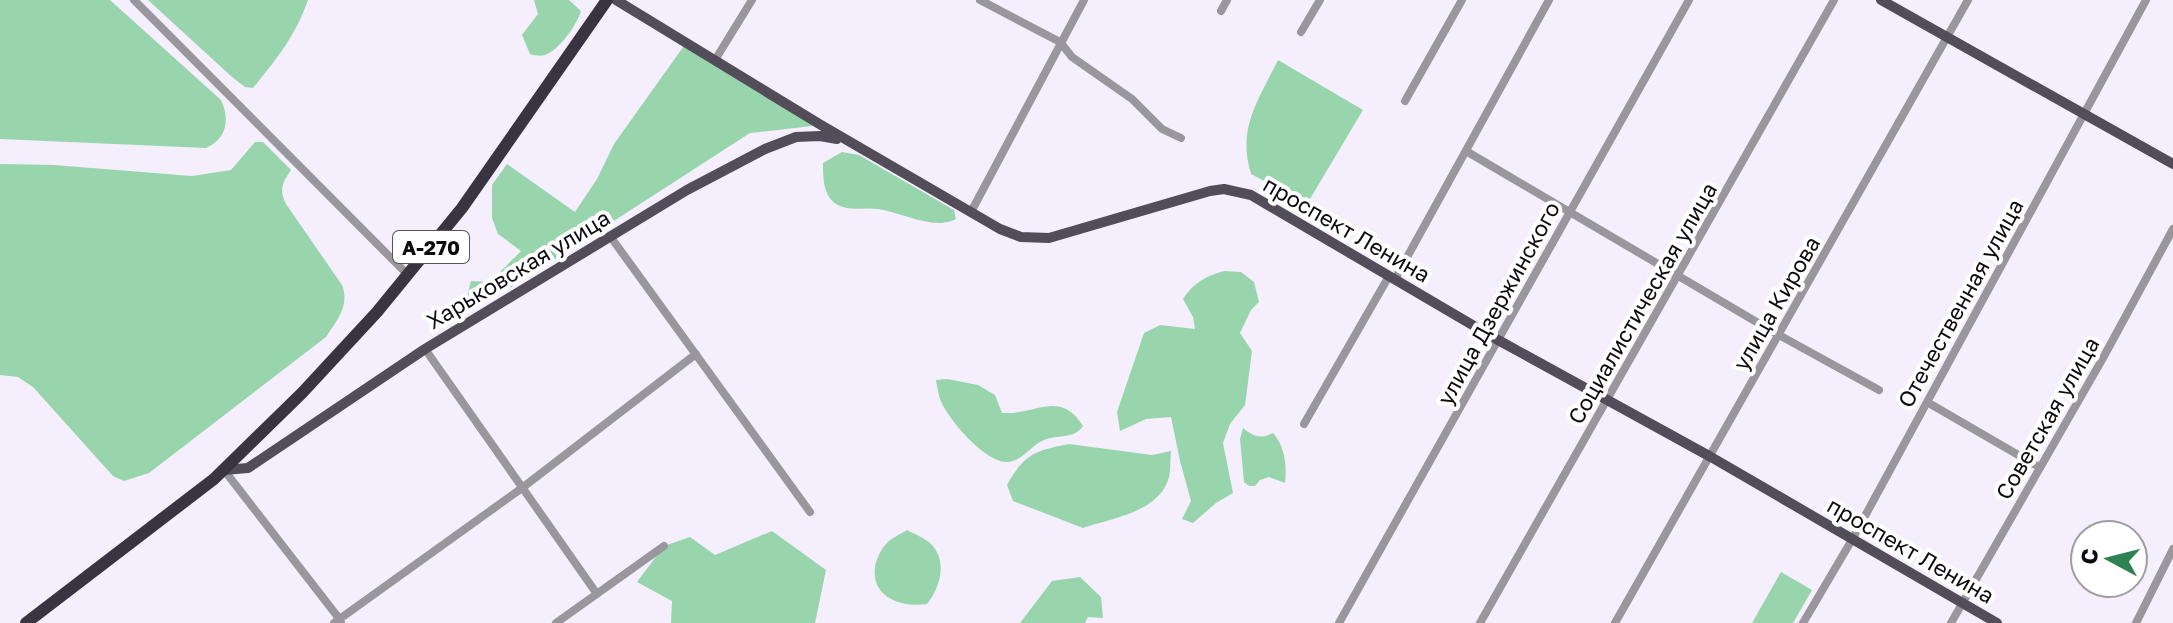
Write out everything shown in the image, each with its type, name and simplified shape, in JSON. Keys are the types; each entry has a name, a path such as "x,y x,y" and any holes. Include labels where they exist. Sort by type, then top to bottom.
{"highway":[{"name":"Харьковская улица","path":"26,623 224,470 302,393 408,275 476,189 607,0"}],"main road":[{"name":"проспект Ленина","path":"616,0 847,140 1000,229 1021,237 1049,238 1080,231 1180,199 1224,189 1251,195 1498,340 1711,457 1997,623"},
{"path":"1881,0 2173,164"},
{"name":"Харьковская улица","path":"224,470 248,468 425,349 687,190 765,149 796,137 820,136 847,140"}],"street":[{"path":"134,0 408,275"},
{"path":"715,60 752,0"},
{"path":"981,0 1060,42 1072,57 1132,99 1162,129 1181,138"},
{"path":"971,212 1084,0"},
{"path":"1221,11 1227,0"},
{"path":"1301,32 1320,0"},
{"path":"1405,101 1462,0"},
{"path":"1304,424 1466,151 1549,0"},
{"name":"улица Дзержинского","path":"1339,623 1689,0"},
{"name":"Социалистическая улица","path":"1480,623 1834,0"},
{"name":"улица Кирова","path":"1615,623 1968,0"},
{"name":"Отечественная улица","path":"1803,623 1853,538 2146,0"},
{"path":"1466,151 1777,334 1879,390"},
{"name":"Советская улица","path":"1951,623 2173,229"},
{"path":"610,236 810,512"},
{"path":"425,349 597,594"},
{"path":"224,470 339,622 522,488 696,354"},
{"path":"1927,402 2039,467"},
{"path":"556,623 664,546"},
{"path":"2136,623 2173,549"}],"green space":[{"path":"0,0 110,0 221,100 226,121 222,134 206,148 0,139"},
{"path":"148,0 308,0 291,36 253,88 245,87 232,77"},
{"path":"534,0 569,0 581,11 564,40 542,56 530,54 522,35 538,14"},
{"path":"686,43 821,125 750,133 510,288 475,304 467,297 471,281 490,282 521,251 498,234 492,218 492,185 507,164 575,212 597,179 614,144"},
{"path":"1278,60 1363,110 1307,204 1251,174 1247,158 1246,143 1252,115"},
{"path":"255,142 263,142 291,170 282,187 284,199 342,285 344,300 341,312 326,337 149,473 124,481 113,476 33,387 18,377 0,375 0,164 192,176 231,170"},
{"path":"842,152 859,155 954,210 956,219 928,222 887,211 849,208 834,203 825,188 823,163"},
{"path":"1224,271 1241,272 1254,282 1259,302 1251,310 1240,333 1252,351 1245,405 1230,424 1223,443 1233,493 1193,523 1182,519 1191,501 1171,417 1146,419 1120,431 1117,412 1144,333 1160,325 1195,329 1193,317 1183,299 1200,281"},
{"path":"936,380 978,385 995,395 1002,413 1056,406 1066,409 1083,426 1070,435 1044,440 1012,461 998,460 968,438 944,407"},
{"path":"1243,428 1258,436 1273,433 1277,438 1284,456 1285,483 1269,477 1255,486 1244,482 1240,439"},
{"path":"1069,444 1152,455 1171,451 1169,477 1164,489 1145,506 1083,528 1013,501 1007,485 1020,466 1032,455"},
{"path":"907,530 929,542 939,558 941,566 936,590 927,604 907,604 890,598 878,586 875,577 882,549"},
{"path":"772,531 826,570 815,623 671,623 672,601 637,582 664,546 690,537 715,555"},
{"path":"1781,572 1812,590 1793,623 1752,623"},
{"path":"1080,577 1101,597 1103,618 1088,617 1085,623 1020,623 1052,581"}]}
